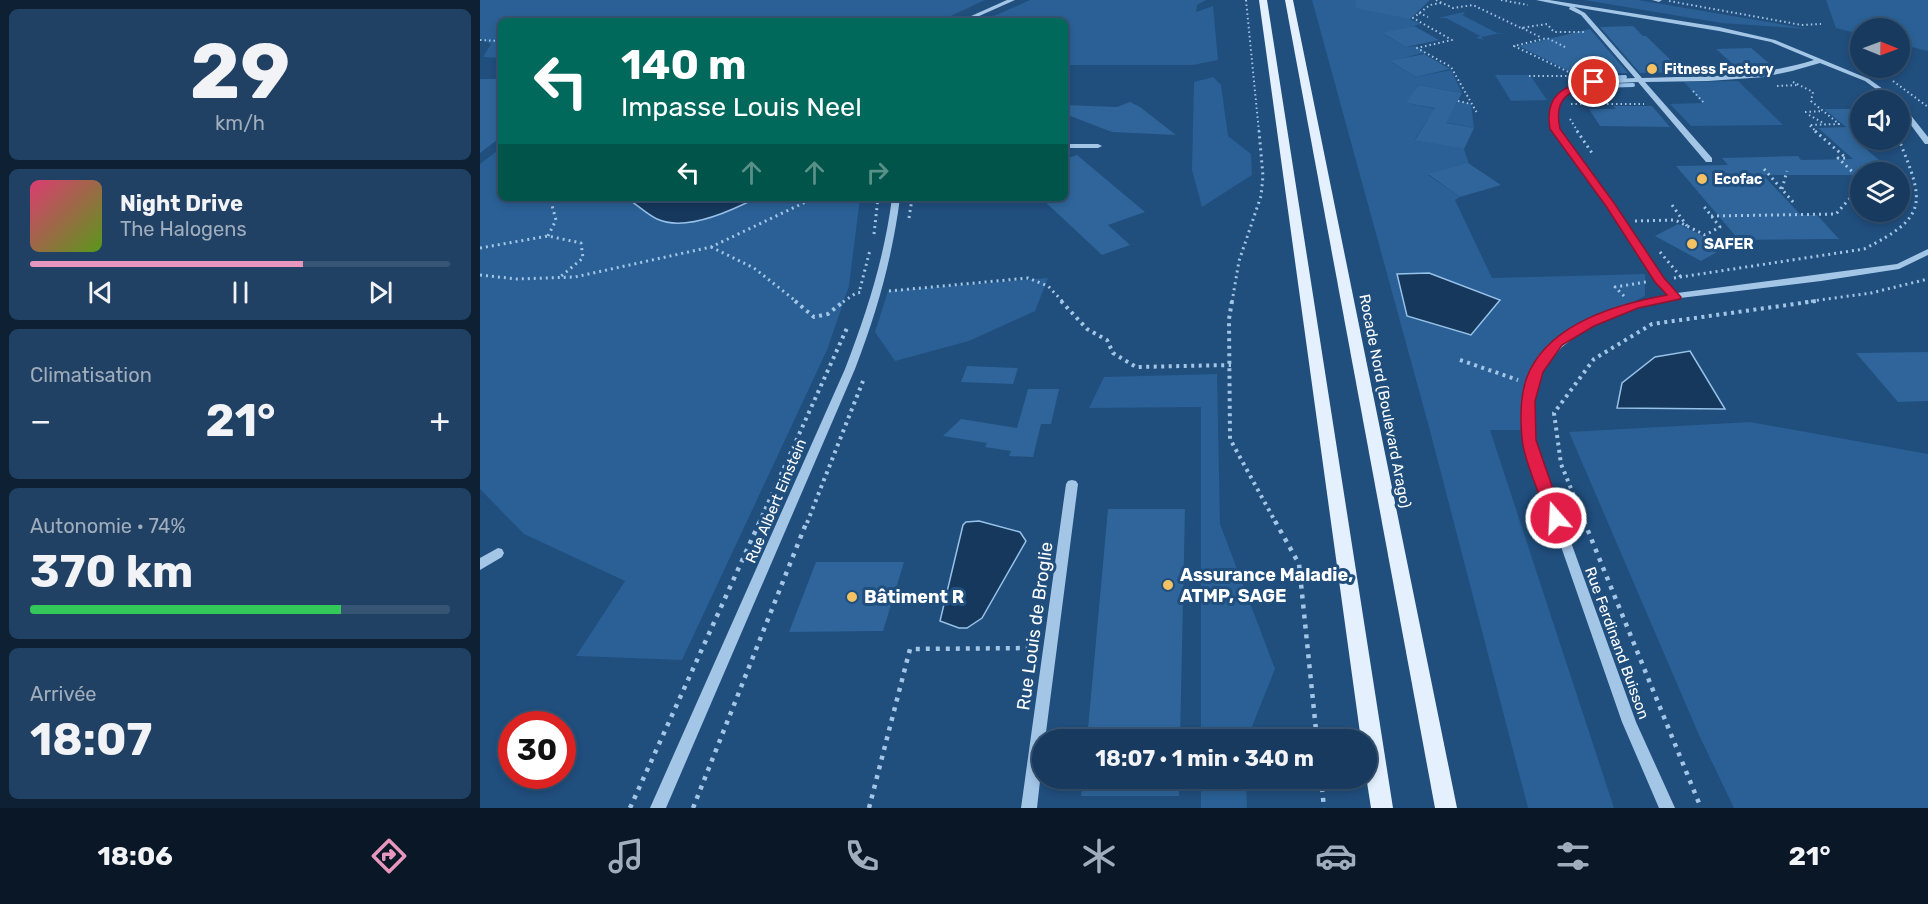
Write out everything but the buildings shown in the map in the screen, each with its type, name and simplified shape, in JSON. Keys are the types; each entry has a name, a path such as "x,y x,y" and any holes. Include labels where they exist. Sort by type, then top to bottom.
{"main road":[{"path":"1263,0 1382,808"},
{"name":"Rocade Nord (Boulevard Arago)","path":"1289,0 1446,808"}],"street":[{"path":"970,18 1012,0"},
{"path":"1539,0 1746,34 1791,47 1867,80 1881,90"},
{"path":"1564,4 1583,14 1709,160"},
{"path":"1676,297 1659,280 1621,221 1555,129 1552,114 1555,103 1574,87 1594,82 1731,78 1778,72 1820,61"},
{"path":"1910,118 1928,142"},
{"path":"1068,146 1098,146"},
{"name":"Rue Albert Einstein","path":"658,808 868,324 893,237 896,201"},
{"name":"Rue Ferdinand Buisson","path":"1667,808 1629,722 1529,440 1529,401 1536,371 1558,343 1589,323 1635,305 1676,297 1899,266 1928,252"},
{"name":"Rue Louis de Broglie","path":"1029,808 1072,484"},
{"path":"480,565 498,553"}],"path":[{"path":"1246,0 1263,176 1261,196 1239,261 1229,319 1230,439 1299,564 1316,729"},
{"path":"1436,0 1453,9 1473,4 1543,39"},
{"path":"1659,0 1802,25 1821,24"},
{"path":"1441,3 1430,5 1413,18 1452,40 1417,48 1451,67 1477,113"},
{"path":"1418,13 1428,17"},
{"path":"1508,21 1511,16"},
{"path":"1521,28 1547,24 1554,33 1597,32"},
{"path":"1565,47 1547,38 1514,46 1575,75"},
{"path":"480,40 498,40"},
{"path":"1778,72 1813,92 1811,101 1839,124 1809,125 1846,158 1838,158 1850,169"},
{"path":"1777,87 1800,85"},
{"path":"1617,95 1624,104"},
{"path":"1458,101 1471,104"},
{"path":"1555,103 1659,104"},
{"path":"1805,112 1823,111"},
{"path":"1809,115 1818,118 1826,125"},
{"path":"1905,150 1915,168"},
{"path":"1764,170 1794,203"},
{"path":"1782,189 1787,171"},
{"path":"1711,216 1836,214 1850,198"},
{"path":"548,236 556,220 551,201"},
{"path":"480,275 517,279 575,277 711,247 808,201"},
{"path":"873,238 878,201"},
{"path":"907,228 912,201"},
{"path":"1621,221 1675,220 1705,235 1720,227 1702,204"},
{"path":"1672,205 1688,226"},
{"path":"1652,324 1615,287 1864,249 1900,234"},
{"path":"480,248 548,236 581,243 583,258 559,277"},
{"path":"711,247 732,254 763,272 814,317 823,317 833,312 847,296 859,292 1028,278 1048,286 1086,329 1107,340 1113,353 1136,367 1231,365"},
{"path":"856,301 870,249"},
{"path":"1701,808 1561,464 1554,413 1594,359 1652,324 1871,293 1928,279"},
{"path":"890,301 895,280"},
{"path":"630,808 851,320"},
{"path":"1460,360 1533,385"},
{"path":"693,808 807,527 866,373"},
{"path":"869,808 910,649 1050,648"},
{"path":"1322,789 1324,808"}],"shaded area":[{"path":"480,0 985,0 946,18 498,18 498,58 483,57 491,44 480,38"},
{"path":"1030,0 1206,0 1197,5 1196,12 1213,6 1218,60 1193,65 1068,65 1068,18 990,18"},
{"path":"1312,0 1388,0 1410,19 1421,24 1383,34 1406,47 1416,46 1425,52 1391,62 1416,77 1451,70 1462,93 1418,85 1407,103 1451,112 1458,101 1471,104 1474,128 1428,119 1415,139 1464,149 1469,164 1428,175 1460,197 1455,200 1492,278 1645,274 1645,296 1549,345 1520,430 1490,430 1614,808 1528,808 1429,427"},
{"path":"1584,0 1638,0 1809,29 1721,23"},
{"path":"1826,0 1928,0 1928,51 1910,47 1910,18 1850,18 1850,32 1836,28"},
{"path":"1463,12 1465,14 1462,15 1500,33 1481,37 1484,40 1476,38 1480,36 1446,18 1438,18"},
{"path":"1495,75 1530,75 1547,100 1511,101"},
{"path":"1213,77 1221,85 1228,136 1251,154 1252,175 1202,207 1192,170 1194,82"},
{"path":"1738,81 1783,125 1691,126 1670,104 1703,103 1684,82"},
{"path":"498,150 498,201 860,201 849,286 827,350 682,660 576,656 625,581 524,534 480,489 480,164"},
{"path":"631,201 750,201 721,214 681,223 657,219"},
{"path":"1429,273 1500,300 1471,335 1407,316 1397,274"},
{"path":"1048,278 1035,311 969,341 895,361 875,332 888,291"},
{"path":"1690,351 1725,409 1617,408 1622,383 1655,357"},
{"path":"1217,374 1220,524 1275,669 1251,729 1201,729 1201,407 1089,408 1104,377"},
{"path":"1750,422 1928,454 1928,808 1734,808 1699,735 1569,432"},
{"path":"979,521 1020,532 1026,541 982,618 967,628 959,628 940,621 963,525 966,522"},
{"path":"1201,789 1246,789 1247,808 1201,808"}],"waterway":[{"path":"1580,79 1625,77"},
{"path":"1597,86 1633,85"}],"place":[{"name":"Fitness Factory","path":"1652,69"},
{"name":"Ecofac","path":"1702,179"},
{"name":"SAFER","path":"1692,244"},
{"name":"Assurance Maladie, ATMP, SAGE","path":"1168,585"},
{"name":"Bâtiment R","path":"852,597"}],"route":[{"path":"1556,518 1529,440 1529,401 1536,371 1558,343 1589,323 1635,305 1676,297 1659,280 1611,205 1555,129 1552,114 1555,103 1574,87 1594,82"}]}
